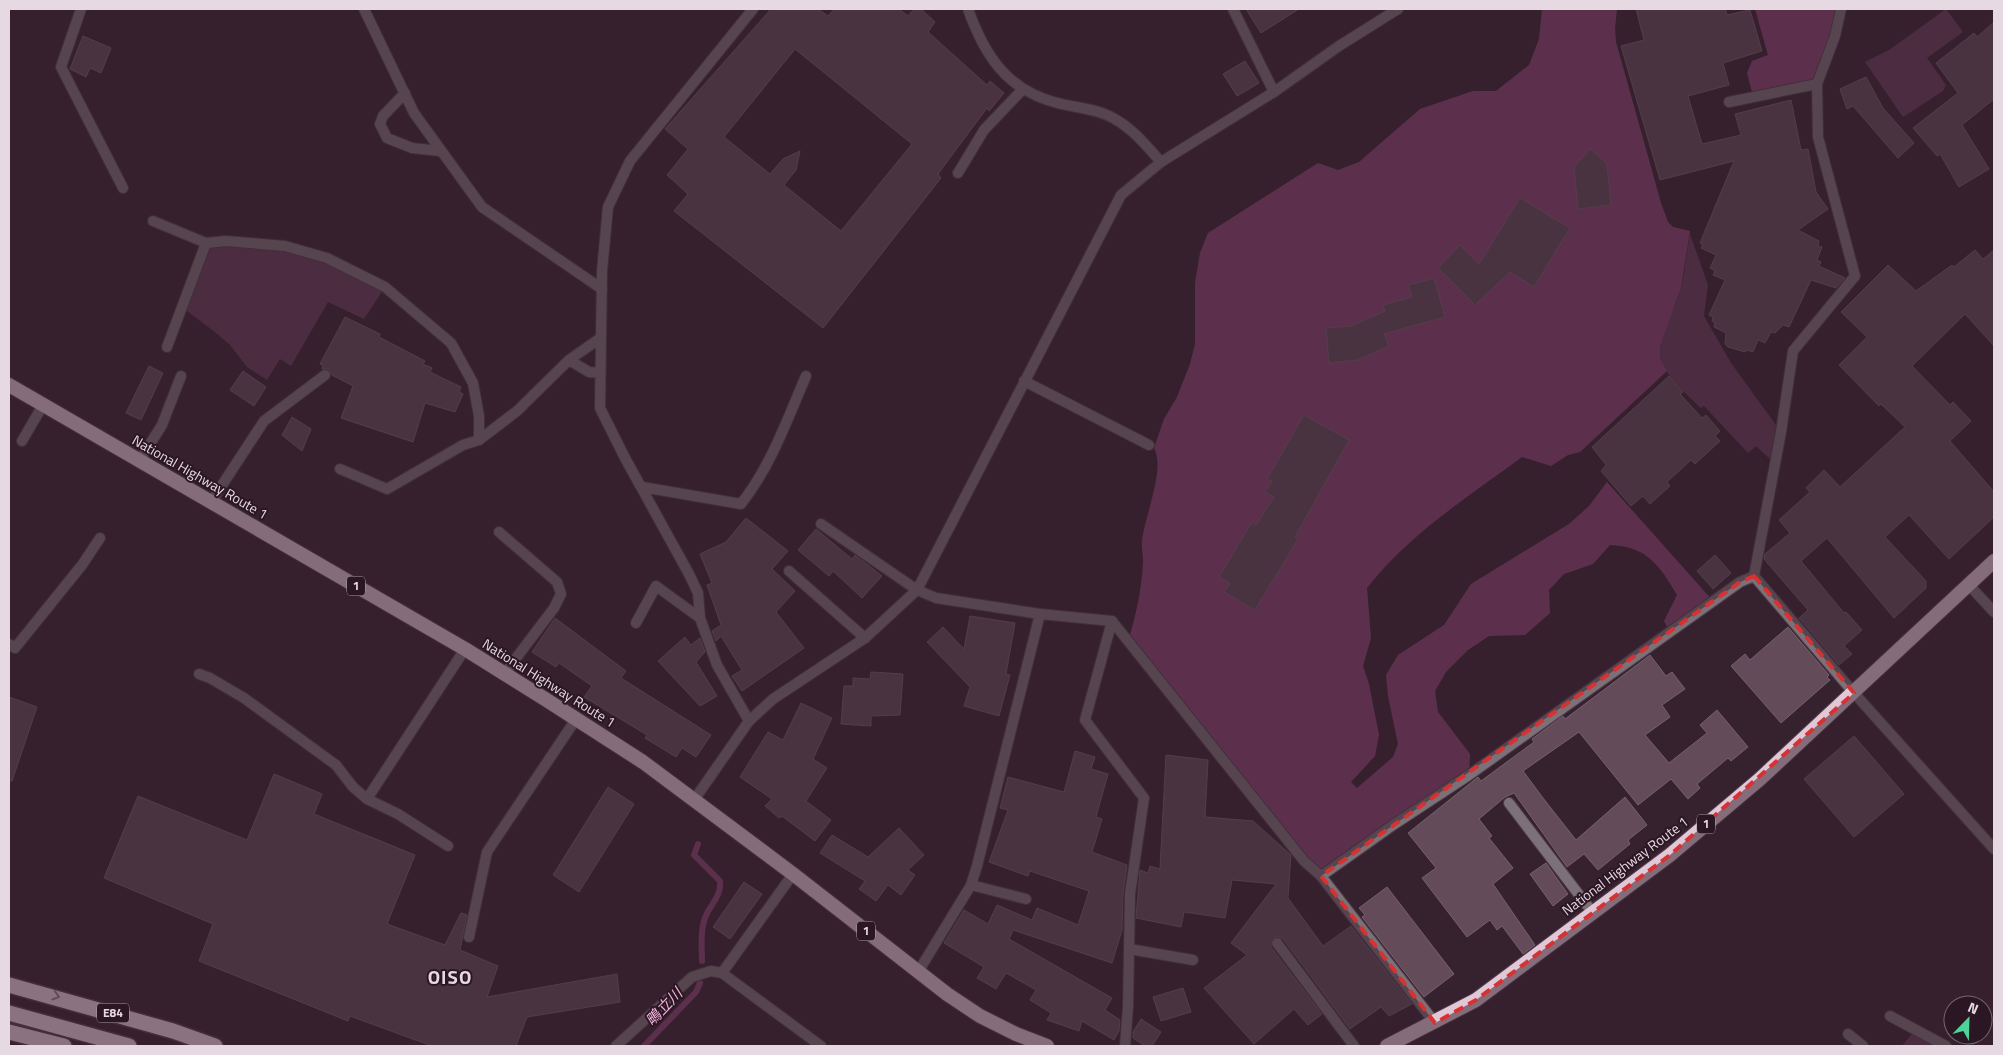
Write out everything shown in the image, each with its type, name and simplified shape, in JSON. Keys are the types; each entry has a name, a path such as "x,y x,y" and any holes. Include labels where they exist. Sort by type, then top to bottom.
{"highway":[{"name":"National Highway Route 1","path":"9,385 465,649 576,719 642,762 694,800 793,874 918,972 980,1016 1016,1034 1047,1046"},
{"name":"National Highway Route 1","path":"1387,1046 1436,1023 1476,1000 1670,855 1738,798 1854,693 1994,561"},
{"name":"E84","path":"9,985 173,1031 215,1046"},
{"name":"E84","path":"9,1013 129,1046"},
{"path":"9,1032 64,1046"}],"street":[{"path":"81,9 61,67 123,188"},
{"path":"364,9 414,113 482,207 602,289"},
{"path":"749,721 717,665 700,618 698,593 600,408 599,339 608,207 630,161 753,9"},
{"path":"968,9 974,26 991,57 1003,74 1023,90 1053,102 1099,112 1114,118 1141,140 1161,162"},
{"path":"1233,9 1274,92"},
{"path":"694,800 749,721 773,699 864,638 917,590 1121,195 1161,162 1274,92 1339,46 1398,9"},
{"path":"1754,576 1794,351 1855,276 1820,148 1818,84 1835,36 1841,9"},
{"path":"1729,102 1818,84"},
{"path":"958,173 984,130 1023,90"},
{"path":"405,93 383,116 380,124 387,138 412,148 440,151"},
{"path":"153,221 206,243 226,241 285,246 328,258 385,287 451,342 473,383 479,416 479,440"},
{"path":"167,347 206,243"},
{"path":"340,470 387,489 463,445 479,440 517,410 569,360 599,339"},
{"path":"569,360 589,372 600,373"},
{"path":"211,502 264,421 325,375"},
{"path":"140,460 162,425 181,376"},
{"path":"642,487 741,504 755,485 778,444 806,376"},
{"path":"1024,381 1149,445"},
{"path":"22,441 44,405"},
{"path":"821,524 917,590 936,598 1040,614 1112,621 1304,861 1321,876 1436,1023"},
{"path":"499,532 557,582 561,594 554,608 504,674"},
{"path":"9,644 15,648 82,564 100,538"},
{"path":"789,571 864,638"},
{"path":"1754,576 1854,693 1994,849"},
{"path":"1321,876 1393,825 1469,776 1740,582 1754,576"},
{"path":"1968,584 1994,612"},
{"path":"636,622 656,586 700,618"},
{"path":"918,972 971,885 1040,614"},
{"path":"1112,621 1086,720 1144,798 1130,894 1125,1046"},
{"path":"368,799 465,649"},
{"path":"199,674 210,678 244,698 336,765 353,787 368,799 384,809 398,814 448,846"},
{"path":"470,937 488,852 576,719"},
{"path":"1509,803 1594,913"},
{"path":"722,973 793,874"},
{"path":"971,885 1026,899"},
{"path":"1277,943 1354,1046"},
{"path":"1129,950 1193,960"},
{"path":"616,1046 692,977 711,971 722,973 821,1046"},
{"path":"1890,1016 1946,1046"},
{"path":"1848,1034 1863,1046"}],"highlighted area":[{"path":"1754,576 1854,693 1670,855 1476,1000 1435,1023 1321,876 1740,582"}],"shaded area":[{"path":"1542,9 1617,9 1616,42 1661,203 1668,222 1673,227 1690,231 1681,288 1660,346 1660,359 1667,371 1580,452 1568,455 1551,466 1522,457 1420,533 1401,550 1367,588 1371,638 1363,666 1369,684 1379,735 1375,756 1351,782 1357,788 1393,757 1398,744 1388,696 1386,675 1398,655 1444,625 1471,584 1569,524 1589,506 1607,482 1713,601 1670,632 1664,621 1677,595 1658,567 1634,549 1610,545 1593,564 1564,574 1549,590 1550,613 1525,635 1489,636 1468,650 1446,672 1435,691 1438,712 1470,754 1469,775 1321,876 1128,641 1136,613 1143,562 1142,545 1156,480 1157,457 1154,448 1164,419 1177,397 1190,364 1195,344 1195,283 1200,253 1208,233 1318,163 1338,170 1359,162 1420,109 1473,91 1496,91 1529,65 1539,39"},
{"path":"1755,9 1841,9 1817,84 1753,96 1747,73 1752,61 1768,55"},
{"path":"1946,9 1963,32 1927,58 1946,85 1943,91 1903,117 1865,62 1889,50"},
{"path":"1690,234 1708,285 1704,316 1731,363 1781,432 1775,464 1756,446 1748,453 1704,406 1701,408 1684,391 1662,364 1660,358 1661,341 1679,296"},
{"path":"226,241 327,258 385,287 364,319 328,302 291,366 280,359 267,380 247,367 230,345 183,308 206,243"},
{"path":"1916,1029 1946,1046 1902,1046"}],"building":[{"path":"771,9 818,9 828,16 834,9 899,9 908,16 914,9 921,9 935,22 928,32 987,85 990,81 1004,93 989,111 987,108 938,174 941,178 823,328 674,211 688,194 667,175 688,149 665,129","holes":["795,49 912,144 841,231 784,185 796,170 800,151 783,159 770,174 724,137"]},
{"path":"1246,9 1299,9 1261,33"},
{"path":"1636,9 1725,9 1727,15 1750,10 1762,51 1723,63 1729,85 1688,96 1702,144 1741,135 1735,114 1791,100 1801,150 1808,149 1816,192 1828,209 1798,230 1819,241 1818,246 1822,247 1817,260 1821,262 1819,266 1845,278 1836,288 1811,280 1789,327 1783,325 1775,333 1771,332 1765,343 1758,340 1753,352 1746,350 1745,352 1728,347 1725,344 1726,333 1714,327 1713,317 1709,315 1725,280 1713,275 1715,271 1710,268 1716,255 1701,248 1703,245 1700,243 1734,161 1660,180 1621,46 1644,40"},
{"path":"1994,22 1994,99 1962,125 1989,169 1959,187 1940,154 1937,156 1913,128 1958,93 1936,63 1974,33 1977,37"},
{"path":"83,36 111,48 101,73 90,68 86,77 70,69"},
{"path":"1245,61 1259,83 1237,96 1223,74"},
{"path":"1866,77 1883,108 1914,143 1898,158 1853,106 1847,109 1840,89"},
{"path":"1590,149 1607,164 1611,205 1578,209 1574,167"},
{"path":"1520,198 1570,228 1534,287 1510,272 1475,305 1438,268 1460,245 1479,264"},
{"path":"1975,250 1983,259 1994,250 1994,346 1965,314 1912,366 1950,405 1953,402 1971,421 1950,441 1994,492 1994,517 1949,559 1909,515 1885,537 1926,581 1926,588 1894,618 1827,538 1801,561 1844,613 1846,612 1862,630 1844,646 1852,654 1839,665 1799,618 1808,610 1764,559 1765,554 1790,533 1779,520 1810,492 1806,488 1824,470 1840,487 1905,427 1881,404 1879,406 1839,365 1867,337 1841,312 1888,265 1916,291 1952,265 1954,267"},
{"path":"1434,278 1445,317 1384,334 1389,346 1358,360 1329,363 1326,328 1351,326 1385,311 1383,305 1412,297 1408,285"},
{"path":"345,317 380,334 379,337 425,361 423,364 432,368 430,372 461,387 459,392 463,394 455,412 425,403 413,442 341,418 353,386 332,375 328,369 322,369 323,365 320,364"},
{"path":"149,366 163,373 141,420 126,413"},
{"path":"243,371 266,387 254,406 230,390"},
{"path":"1669,376 1683,392 1680,394 1702,418 1706,415 1720,431 1715,436 1720,441 1695,464 1691,460 1667,482 1670,486 1650,504 1643,496 1631,506 1601,471 1606,465 1592,447"},
{"path":"1304,415 1349,440 1295,537 1298,539 1255,610 1224,592 1230,583 1219,577 1252,522 1256,525 1274,497 1265,492 1272,481 1267,479"},
{"path":"292,417 311,429 302,451 282,435"},
{"path":"746,518 788,551 772,569 795,591 776,612 804,648 742,691 732,676 742,670 721,636 716,641 712,631 721,625 707,585 712,583 700,554 726,542"},
{"path":"816,529 852,559 855,555 882,576 862,598 833,571 829,576 798,550"},
{"path":"1715,555 1731,573 1713,589 1697,571"},
{"path":"970,616 1015,623 1006,674 1010,675 999,716 964,706 970,687 927,642 943,627 964,649"},
{"path":"555,618 626,671 621,678 711,735 696,757 682,748 676,757 645,738 647,735 584,697 592,686 559,663 556,667 532,652"},
{"path":"1788,627 1829,675 1827,677 1830,680 1781,723 1731,666 1745,654 1750,660"},
{"path":"685,637 691,645 700,638 705,652 696,662 717,696 700,706 658,661"},
{"path":"1650,655 1666,676 1672,672 1685,689 1662,705 1670,717 1645,735 1669,763 1707,733 1700,725 1717,710 1748,747 1731,761 1728,758 1697,784 1700,788 1688,799 1671,779 1638,805 1579,732 1523,771 1576,840 1625,797 1647,825 1628,840 1630,844 1598,870 1584,854 1567,867 1514,793 1505,797 1479,819 1492,836 1489,838 1513,868 1493,884 1535,945 1523,954 1502,926 1497,930 1490,920 1467,937 1422,878 1436,868 1408,833 1478,777 1481,781 1534,742 1532,739 1563,716 1565,719"},
{"path":"871,672 903,674 900,715 871,716 871,726 841,724 844,686 853,686 853,678 870,679"},
{"path":"9,697 37,707 12,781 9,781"},
{"path":"801,703 832,718 813,759 827,768 806,801 831,820 815,841 782,816 779,818 765,806 772,799 740,777 768,732 783,740"},
{"path":"1854,736 1904,794 1854,837 1804,779"},
{"path":"1075,751 1095,757 1091,769 1108,774 1096,817 1102,819 1092,852 1127,865 1123,894 1122,930 1112,963 1013,930 1009,939 1112,998 1105,1010 1120,1020 1119,1031 1114,1040 1082,1021 1079,1031 1047,1020 1051,1013 1030,1000 1036,990 1006,973 996,989 977,978 984,967 944,943 964,910 988,924 997,905 1032,920 1037,908 1078,925 1089,891 1030,871 1028,876 989,862 1008,810 1000,808 1008,777 1064,792"},
{"path":"1166,755 1208,760 1205,817 1253,821 1291,855 1288,898 1323,946 1351,926 1412,1004 1389,1016 1381,1007 1350,1029 1283,939 1276,936 1271,941 1271,947 1322,1014 1308,1025 1294,1009 1254,1044 1204,988 1247,955 1231,943 1276,884 1232,880 1225,918 1184,912 1181,927 1136,918 1140,870 1148,873 1150,866 1160,869"},
{"path":"274,774 322,794 314,814 415,855 387,924 445,945 461,913 467,915 460,950 498,966 487,997 617,974 620,1002 527,1017 516,1046 432,1046 350,1016 348,1021 199,961 213,924 104,878 138,796 247,840"},
{"path":"608,787 634,804 579,892 553,875"},
{"path":"899,828 924,855 908,870 915,875 901,895 888,885 876,901 859,889 865,881 820,853 832,835 868,857"},
{"path":"1546,863 1568,894 1553,906 1530,874"},
{"path":"744,882 762,894 730,939 713,927"},
{"path":"1387,887 1454,974 1424,997 1362,917 1365,915 1359,908"},
{"path":"1183,988 1191,1012 1161,1021 1153,997"},
{"path":"1141,1019 1161,1032 1152,1046 1145,1046 1133,1038 1133,1032"}],"waterway":[{"path":"698,844 694,855 720,881 719,892 706,916 703,926 702,961"},
{"name":"鴫立川","path":"644,1046 696,992 700,983"}],"district":[{"name":"OISO","path":"450,977"}]}
